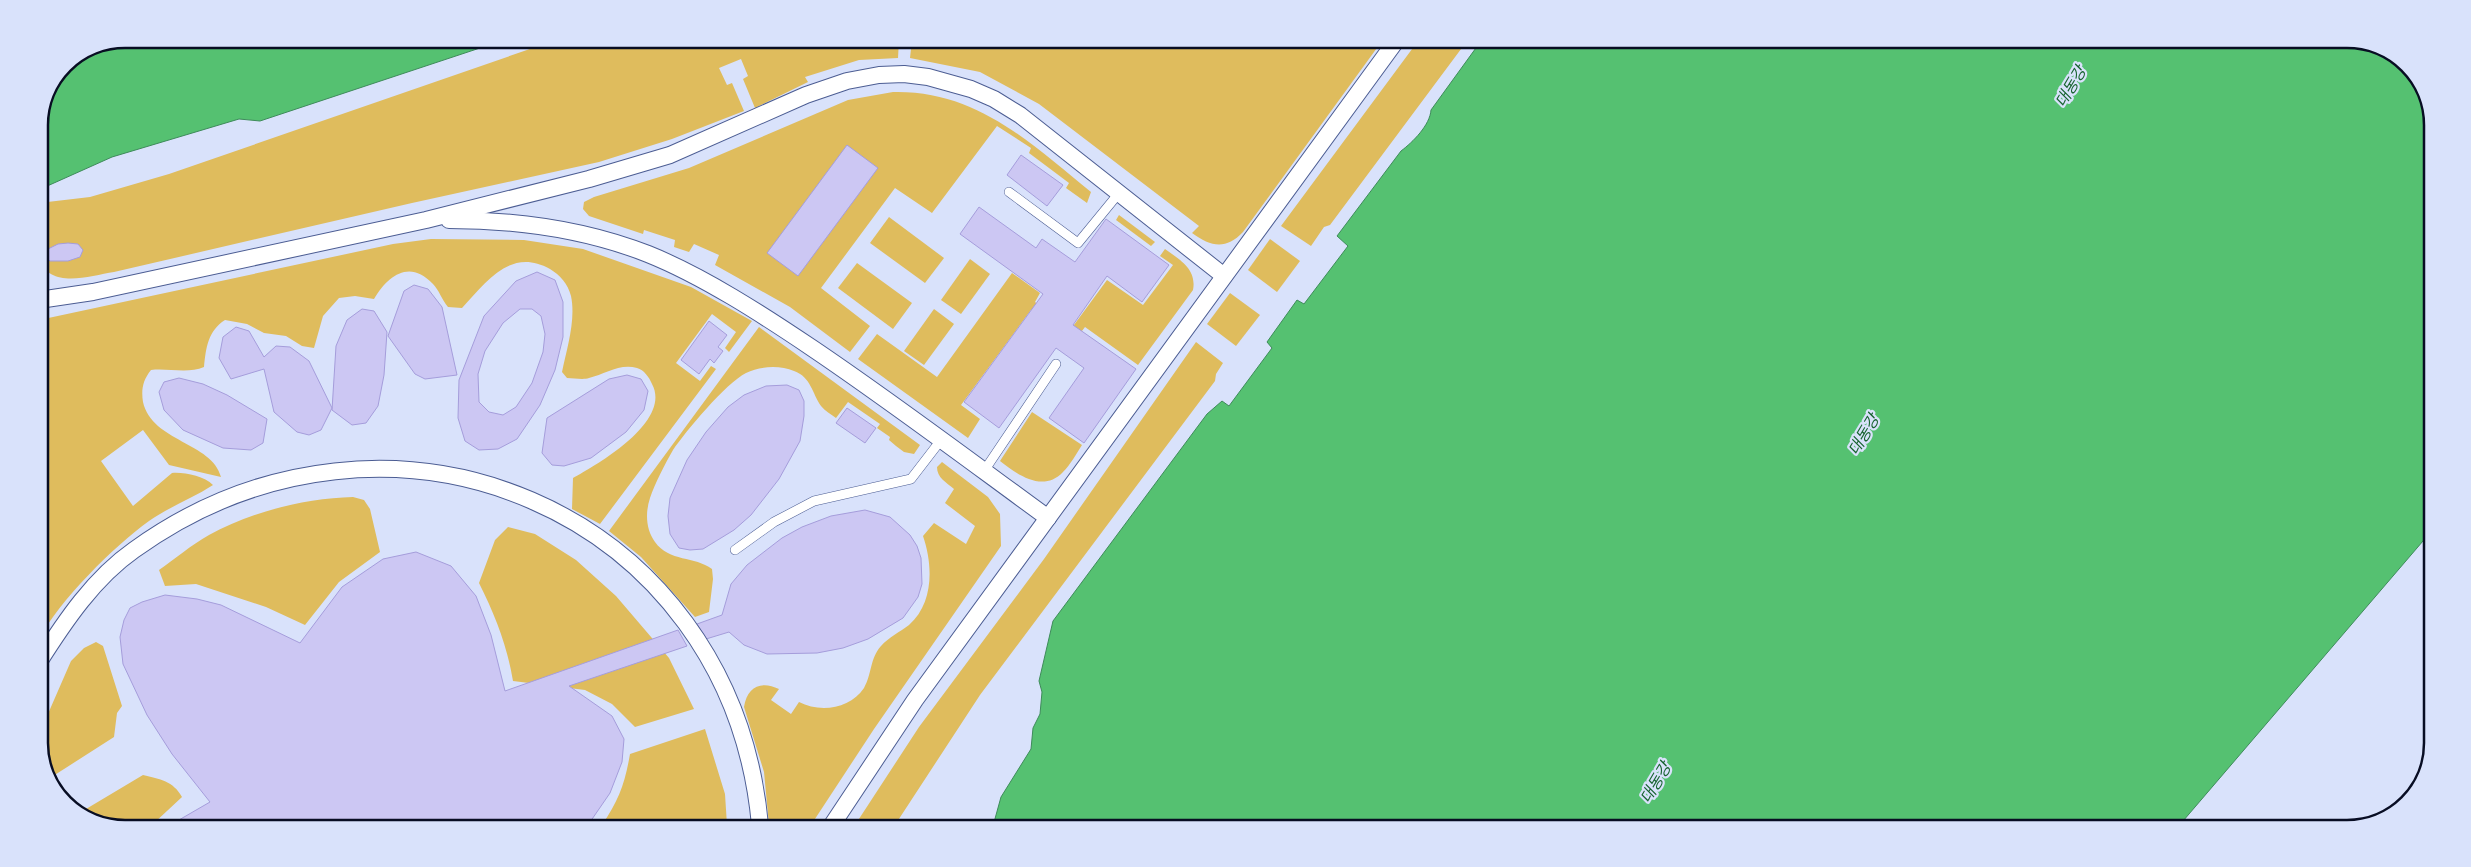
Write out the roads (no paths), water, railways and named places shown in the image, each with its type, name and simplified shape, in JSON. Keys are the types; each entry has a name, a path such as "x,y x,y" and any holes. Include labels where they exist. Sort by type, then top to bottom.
{"street":[{"path":"835,820 914,700 1392,47"},
{"path":"48,299 93,292 426,220 589,180 670,155 806,95 847,81 879,75 904,74 948,81 994,99 1020,115 1224,276"},
{"path":"426,220 497,220 538,224 619,244 649,254 761,314 851,374 1048,518"},
{"path":"48,648 60,629 92,589 133,551 182,520 236,493 321,472 364,469 414,470 473,480 528,497 566,517 616,550 666,600 703,647 734,711 746,744 758,802 760,820"}],"lane":[{"path":"1009,192 1078,243 1119,193"},
{"path":"984,471 1056,364"},
{"path":"735,550 774,522 814,500 911,479 941,440"}],"water":[{"path":"125,47 483,47 260,121 239,119 112,157 48,186 48,125 53,95 70,70 95,53"},
{"name":"대동강","path":"1477,47 2346,47 2380,55 2397,67 2408,78 2418,95 2423,120 2424,540 2184,820 995,820 1001,797 1031,749 1033,728 1040,714 1042,692 1039,681 1053,621 1207,414 1222,401 1229,406 1272,348 1267,342 1297,300 1304,304 1348,246 1337,236 1401,151 1416,138 1428,121 1431,110"}]}
